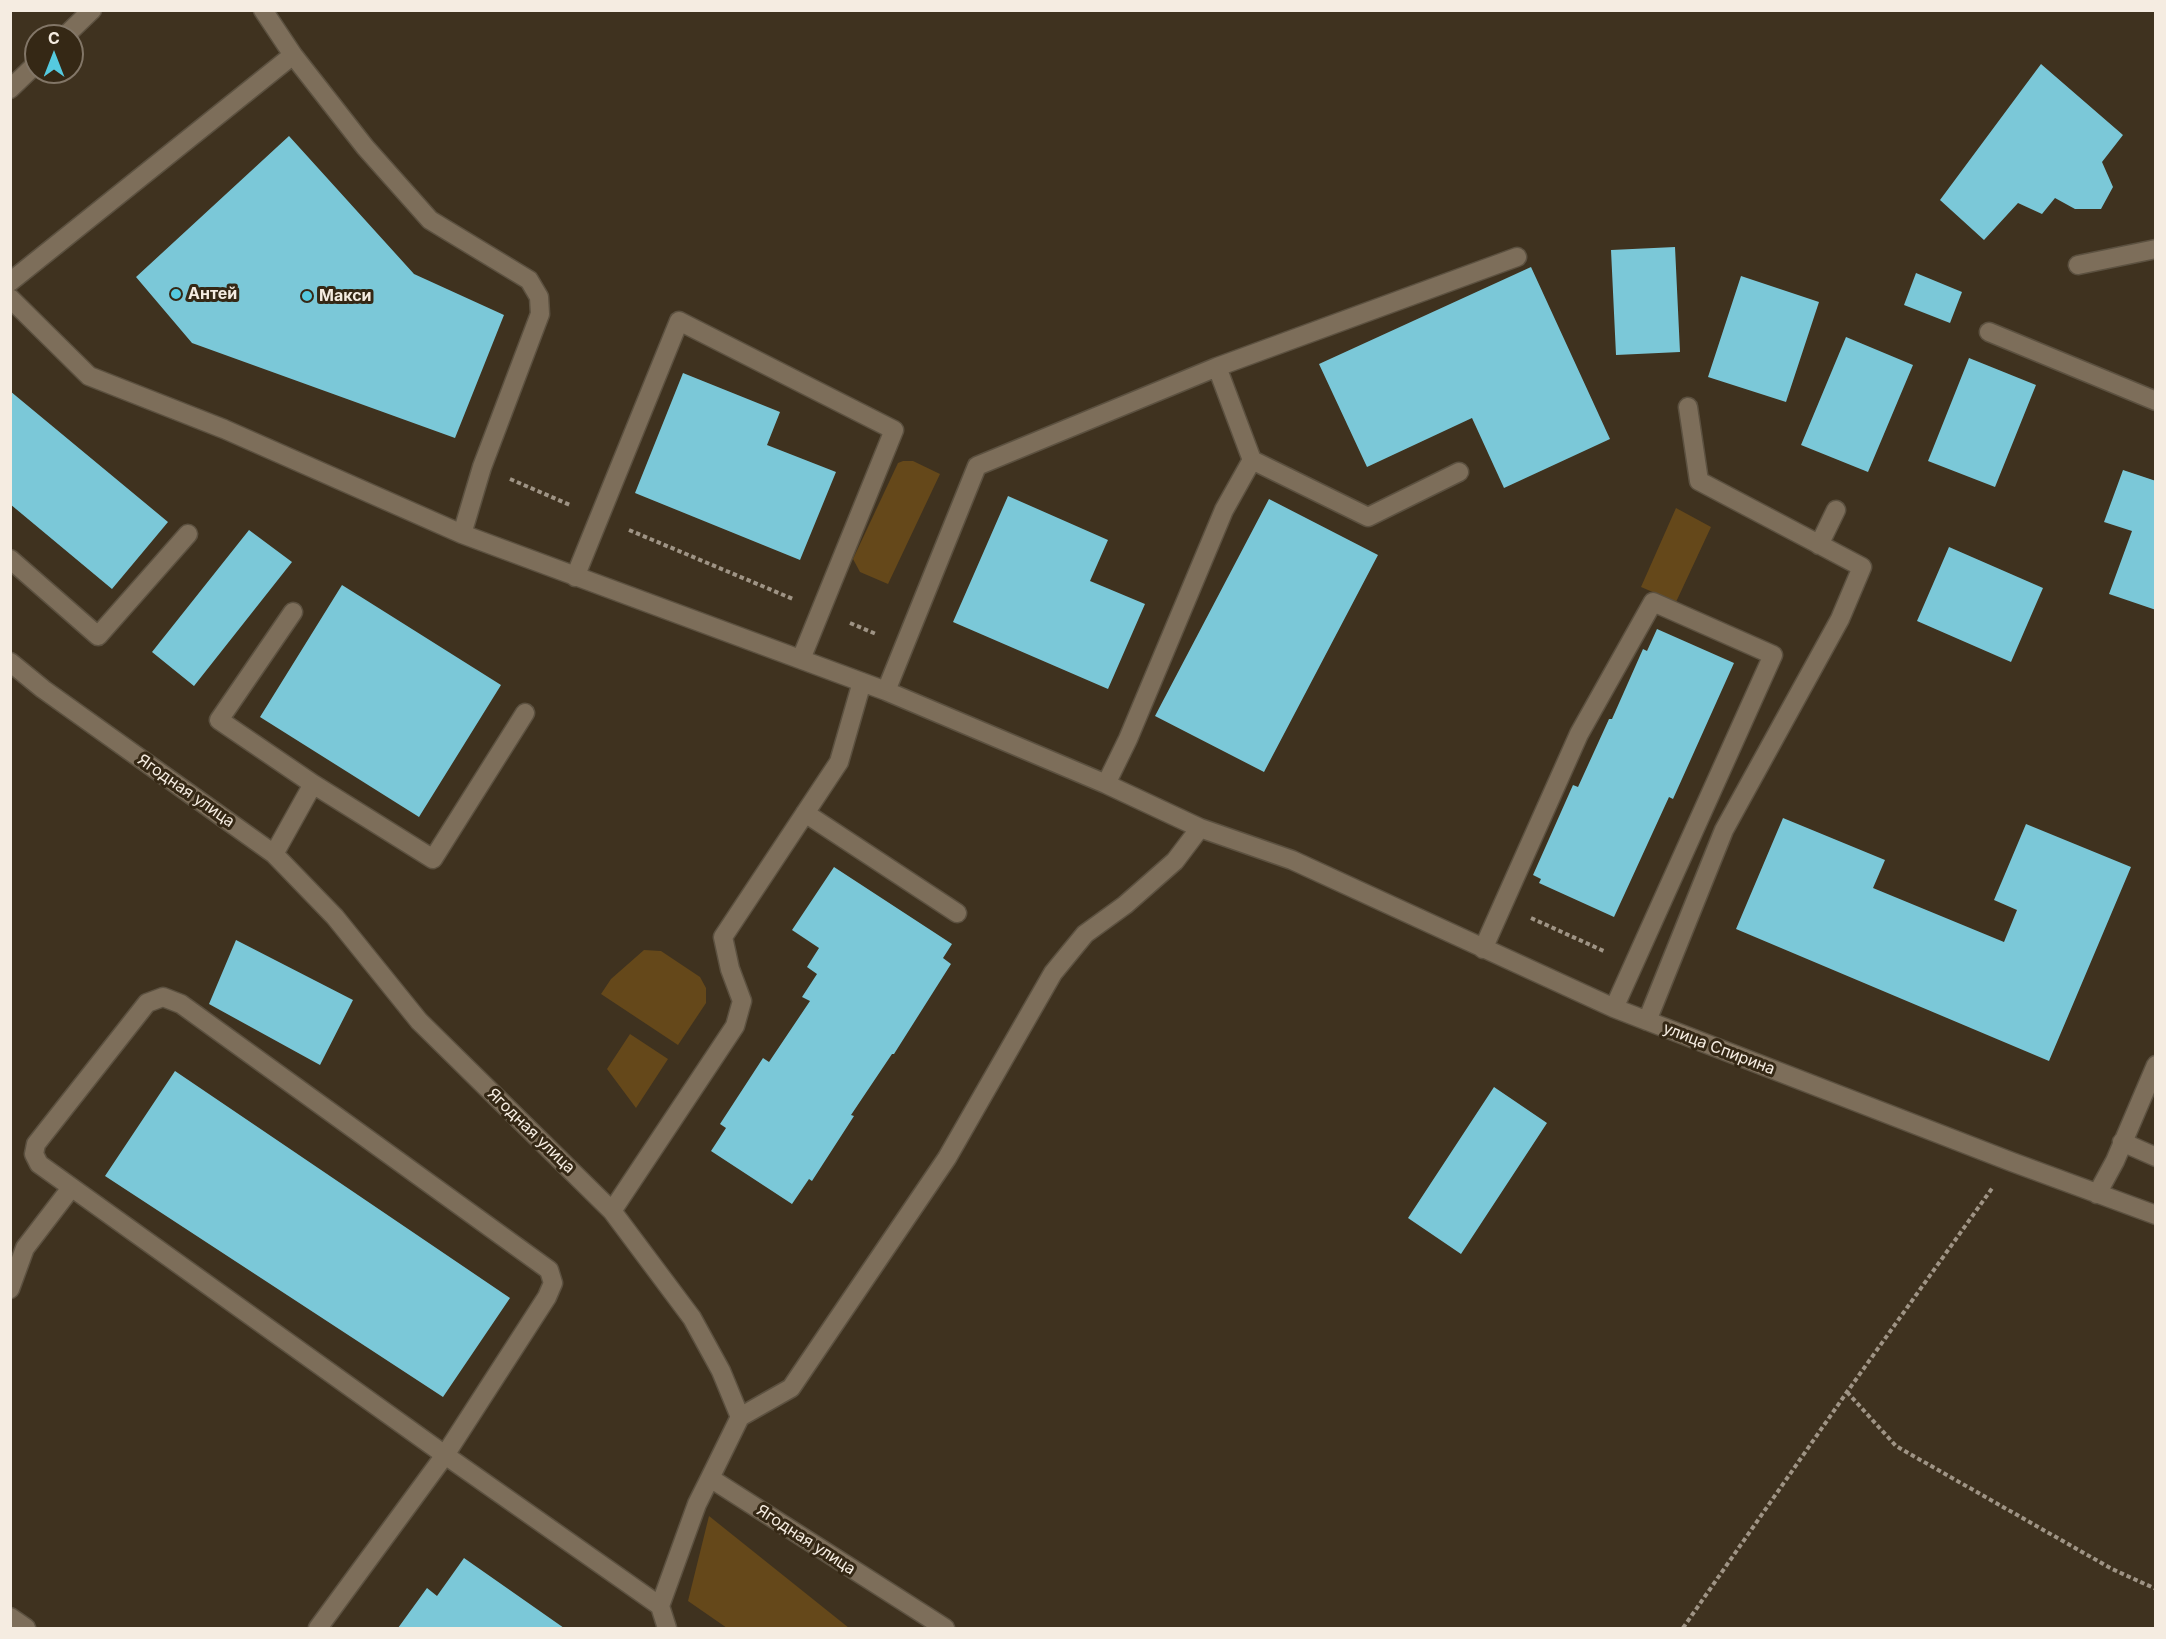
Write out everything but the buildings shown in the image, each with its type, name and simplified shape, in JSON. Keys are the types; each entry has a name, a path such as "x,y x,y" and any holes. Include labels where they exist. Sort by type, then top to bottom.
{"street":[{"path":"77,24 92,10"},
{"path":"263,10 292,55 365,147 429,220 529,280 539,297 540,314 482,467 462,534"},
{"path":"10,282 292,55"},
{"path":"10,89 24,76"},
{"path":"2078,265 2156,249"},
{"path":"886,691 977,466 1217,367 1517,257"},
{"name":"улица Спирина","path":"10,298 89,376 234,433 462,534 886,691 1106,784 1200,828 1292,860 1614,1008 2012,1162 2156,1215"},
{"path":"575,577 679,321 894,430 801,659"},
{"path":"1989,332 2156,401"},
{"path":"1217,367 1252,460 1368,517 1459,472"},
{"path":"1647,1021 1724,830 1840,620 1863,567 1699,481 1689,407"},
{"path":"1106,784 1128,740 1224,510 1252,460"},
{"path":"1819,544 1836,510"},
{"path":"10,559 98,636 188,534"},
{"path":"1483,949 1579,734 1653,602 1773,655 1614,1008"},
{"path":"292,612 219,720 313,784 433,859 525,713"},
{"name":"Ягодная улица","path":"10,662 43,689 274,854 335,917 419,1022 612,1211 692,1318 721,1371 740,1417"},
{"path":"612,1211 735,1026 742,1001 730,969 723,937 839,762 862,682"},
{"path":"274,854 313,784"},
{"path":"805,813 957,913"},
{"path":"667,1629 660,1606 697,1504 740,1417 791,1388 947,1158 1053,973 1085,934 1125,905 1174,861 1200,828"},
{"path":"318,1629 445,1455 548,1297 553,1283 549,1270 181,1004 163,996 147,1003 36,1144 34,1154 39,1164 445,1455 660,1606"},
{"path":"2097,1194 2115,1161 2156,1065"},
{"path":"2122,1142 2156,1157"},
{"path":"10,1289 25,1248 70,1188"},
{"name":"Ягодная улица","path":"710,1478 945,1629"},
{"path":"10,1617 26,1629"}],"path":[{"path":"482,467 903,646"},
{"path":"1502,906 1634,964"},
{"path":"1683,1629 1847,1392 2012,1162"},
{"path":"1847,1392 1896,1446 2112,1569 2156,1589"}],"shaded area":[{"path":"913,461 940,474 888,584 860,572 853,559 898,463"},
{"path":"1676,508 1711,527 1676,602 1641,587"},
{"path":"644,950 661,951 700,977 706,988 706,1003 678,1045 601,994 611,979"},
{"path":"630,1034 668,1059 636,1108 607,1069"},
{"path":"709,1516 849,1628 727,1628 688,1601"}],"place":[{"name":"Антей","path":"176,294"},
{"name":"Макси","path":"307,296"}]}
